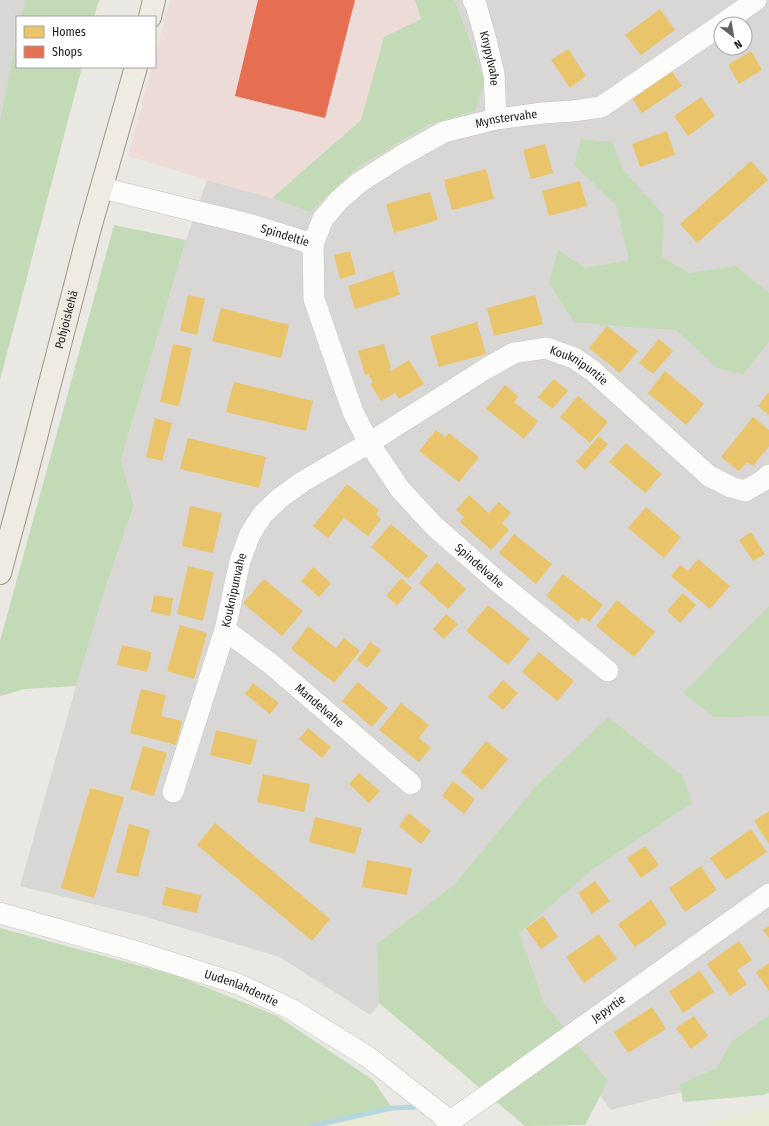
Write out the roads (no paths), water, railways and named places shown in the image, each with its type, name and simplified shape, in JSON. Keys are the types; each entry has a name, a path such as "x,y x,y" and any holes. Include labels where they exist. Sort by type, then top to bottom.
{"main road":[{"path":"150,16 154,0"},
{"name":"Pohjoiskehä","path":"0,574 88,235 136,68"}],"street":[{"name":"Knypylvahe","path":"472,0 476,5 494,74 496,119"},
{"name":"Mynstervahe","path":"733,16 756,0"},
{"name":"Mynstervahe","path":"313,244 323,219 339,200 360,182 401,156 444,132 496,119 601,107 713,30"},
{"name":"Spindeltie","path":"102,188 248,224 313,244 314,299 353,412 369,443"},
{"name":"Kouknipuntie","path":"369,443 487,368 514,353 546,348 574,358 593,371 709,476 731,487 745,491 761,482 769,475"},
{"name":"Kouknipunvahe","path":"173,792 225,630 240,561 250,534 263,514 280,498 302,482 369,443"},
{"name":"Spindelvahe","path":"369,443 400,489 434,526 498,582 608,671"},
{"name":"Mandelvahe","path":"225,630 271,664 411,784"},
{"name":"Jepyrtie","path":"449,1125 769,894"},
{"name":"Uudenlahdentie","path":"0,913 146,955 238,984 291,1009 368,1057 441,1114 449,1125"}],"waterway":[{"path":"312,1126 392,1108 415,1107"}]}
